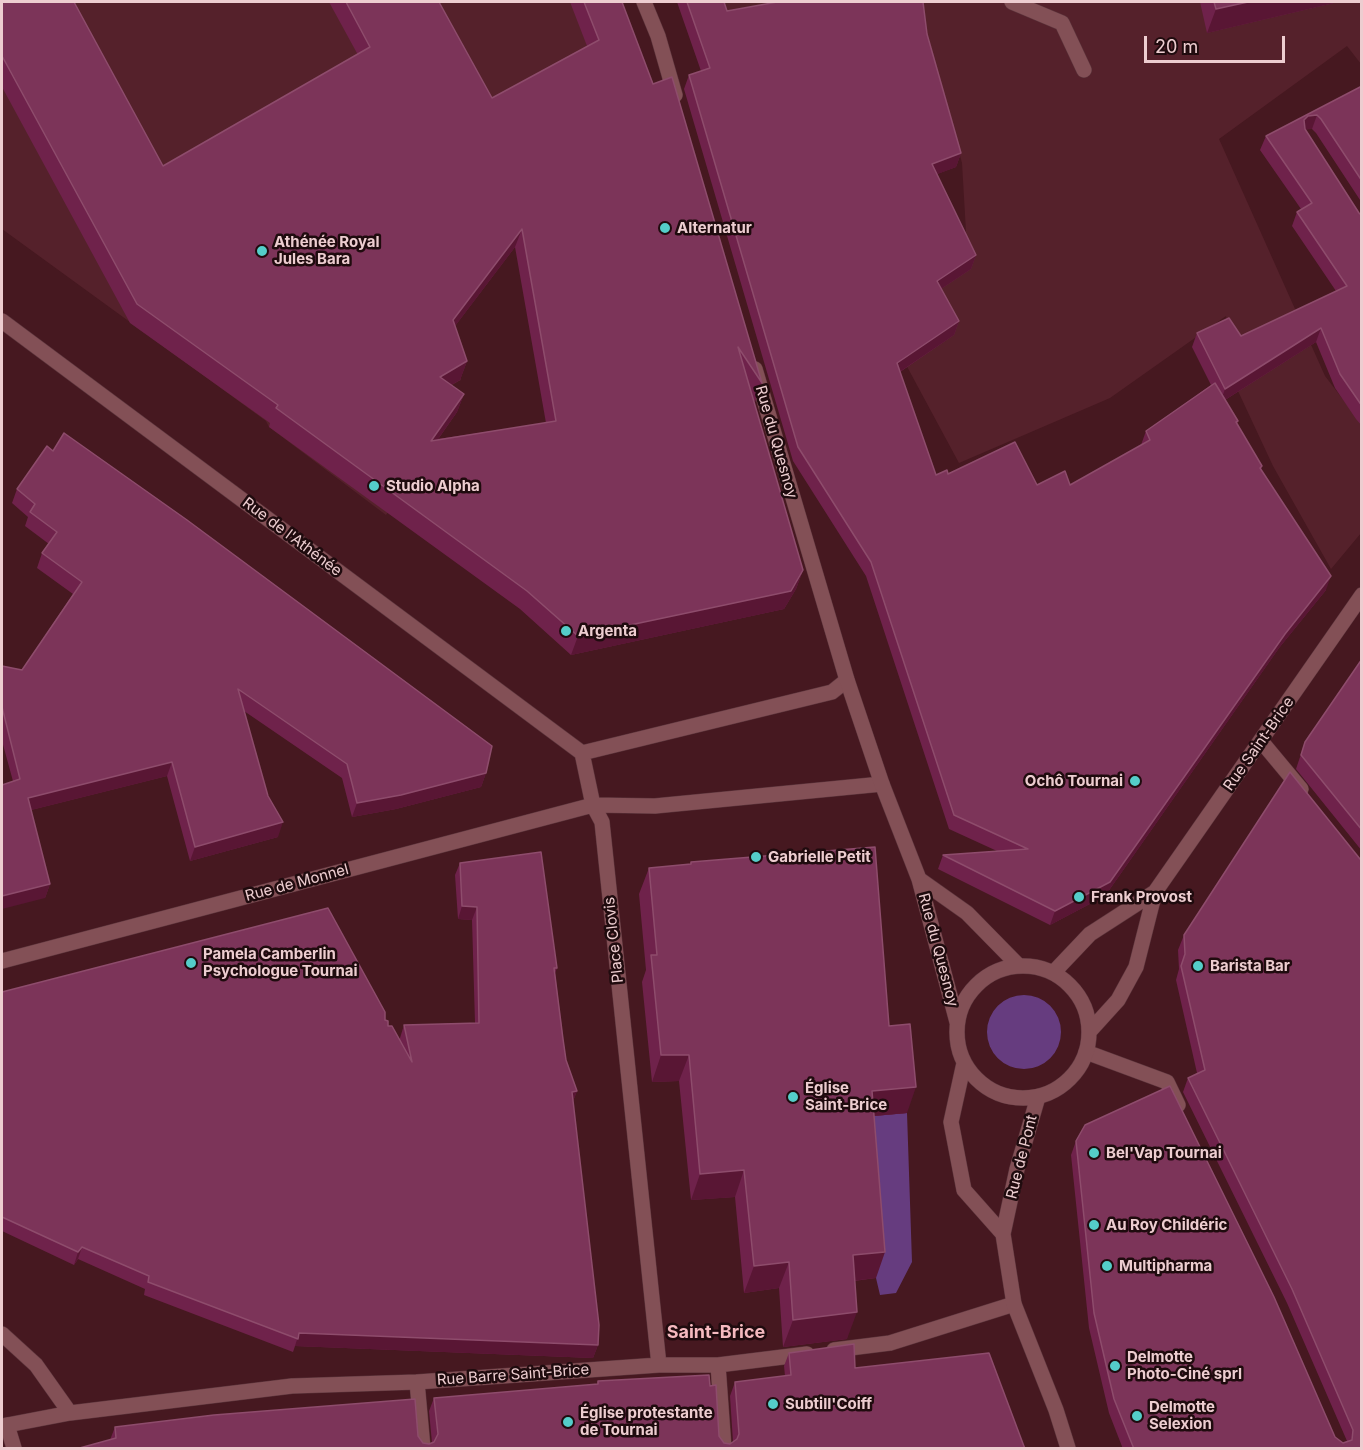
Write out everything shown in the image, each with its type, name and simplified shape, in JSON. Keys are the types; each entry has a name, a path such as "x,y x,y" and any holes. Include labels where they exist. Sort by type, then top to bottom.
{"street":[{"path":"644,2 658,36 678,105"},
{"path":"1012,2 1062,23 1084,70"},
{"name":"Rue de l'Athénée","path":"2,321 582,753"},
{"name":"Rue du Quesnoy","path":"752,357 847,680 882,784 919,879 957,1022"},
{"name":"Rue Saint-Brice","path":"1089,1032 1118,1000 1136,967 1155,892 1362,595"},
{"path":"582,753 832,692 847,680"},
{"path":"1261,741 1308,798"},
{"name":"Place Clovis","path":"582,753 593,804 602,822 659,1365"},
{"path":"593,804 655,806 882,784"},
{"name":"Rue de Monnel","path":"2,961 593,804"},
{"name":"Rue du Quesnoy","path":"919,879 967,914 1019,966"},
{"name":"Rue Saint-Brice","path":"1053,973 1090,934 1155,892"},
{"path":"1038,1097 1006,1097 981,1085 964,1063 957,1043 957,1022 968,994 990,974 1019,966 1053,973 1070,986 1082,1002 1089,1032"},
{"name":"Rue de Pont","path":"1068,1449 1056,1410 1014,1304 1003,1234 1017,1169 1038,1097 1056,1090 1076,1072 1086,1052 1089,1032"},
{"path":"1086,1052 1167,1082 1182,1114"},
{"path":"964,1063 951,1122 964,1190 1003,1234"},
{"name":"Rue Barre Saint-Brice","path":"4,1425 70,1413 292,1386 417,1382 659,1365 718,1365 890,1343 1014,1304"},
{"path":"2,1334 36,1365 70,1413"},
{"path":"718,1365 724,1449"},
{"path":"417,1382 423,1449"},
{"path":"4,1425 14,1449"}],"shaded area":[{"name":"Athénée Royal Jules Bara","path":"2,2 608,2 624,41 499,181 446,338 461,380 435,395 457,412 386,515 269,427 266,421 2,229"},
{"path":"689,2 826,2 695,19"},
{"path":"919,2 1361,2 1361,64 1347,46 1219,139 1325,376 1361,423 1361,533 1331,569 1273,466 1238,391 1226,316 1110,398 959,463 876,309 968,266 962,163"},
{"path":"1017,995 1031,995 1045,1001 1055,1011 1061,1025 1059,1046 1045,1063 1031,1069 1017,1069 1003,1063 993,1053 987,1039 987,1025 993,1011 1003,1001"},
{"path":"907,1113 912,1262 896,1293 880,1295 876,1278 862,1117"}],"building":[{"path":"2,2 74,2 163,166 370,47 346,2 439,2 492,98 599,40 584,2 622,2 653,84 672,77 762,383 738,347 803,570 791,591 578,636 527,591 276,408 278,405 137,304 2,56","holes":["522,229 556,421 431,441 464,394 440,377 467,361 453,320"]},
{"path":"687,2 724,2 727,11 777,2 923,2 927,34 961,153 932,164 976,255 937,281 959,321 897,363 936,475 947,470 948,474 1015,442 1037,485 1065,471 1070,485 1150,440 1146,431 1215,383 1262,466 1260,468 1331,576 1285,634 1110,882 1055,911 943,855 1028,849 954,815 871,562 798,447 689,75 710,68"},
{"path":"1214,2 1248,2 1216,9"},
{"path":"1362,86 1362,181 1321,119 1317,115 1308,116 1304,120 1305,129 1362,216 1362,406 1340,374 1321,328 1225,389 1197,333 1229,318 1241,336 1347,286 1297,212 1312,203 1266,136"},
{"path":"64,433 187,520 492,746 486,773 401,795 357,803 347,764 238,689 268,796 283,822 195,847 172,762 28,798 50,884 2,896 2,785 20,779 2,707 2,666 22,670 82,582 42,553 57,532 30,512 35,504 17,489 47,446 53,451"},
{"path":"1362,659 1362,830 1301,755 1305,742"},
{"path":"1290,772 1362,859 1362,1449 1134,1449 1114,1399 1094,1313 1076,1141 1085,1125 1170,1086 1274,1297 1335,1437 1343,1443 1352,1440 1353,1430 1292,1289 1188,1078 1205,1070 1181,966 1185,954 1184,935"},
{"name":"Église Saint-Brice","path":"875,847 889,1026 910,1024 916,1087 872,1091 885,1252 853,1255 857,1312 793,1320 789,1262 754,1266 744,1170 700,1174 689,1055 661,1055 651,955 657,955 649,868 691,864 691,862"},
{"path":"541,852 557,968 554,968 566,1060 577,1091 572,1092 599,1325 598,1345 299,1333 298,1339 148,1282 149,1276 82,1247 78,1252 2,1217 2,992 328,908 385,1012 388,1026 392,1026 412,1062 404,1025 479,1023 477,907 462,906 460,863"},
{"path":"854,1344 855,1368 989,1353 1025,1449 76,1449 116,1438 115,1427 214,1415 415,1399 418,1436 423,1443 429,1444 434,1442 438,1434 434,1398 598,1384 598,1381 709,1375 710,1386 716,1385 719,1436 724,1443 730,1444 737,1439 739,1434 735,1382 791,1375 789,1353"}],"place":[{"name":"Alternatur","path":"665,228"},
{"name":"Athénée Royal Jules Bara","path":"262,251"},
{"name":"Studio Alpha","path":"374,486"},
{"name":"Argenta","path":"566,631"},
{"name":"Ochô Tournai","path":"1135,781"},
{"name":"Gabrielle Petit","path":"756,857"},
{"name":"Frank Provost","path":"1079,897"},
{"name":"Pamela Camberlin Psychologue Tournai","path":"191,963"},
{"name":"Barista Bar","path":"1198,966"},
{"name":"Église Saint-Brice","path":"793,1097"},
{"name":"Bel'Vap Tournai","path":"1094,1153"},
{"name":"Au Roy Childéric","path":"1094,1225"},
{"name":"Multipharma","path":"1107,1266"},
{"name":"Delmotte Photo-Ciné sprl","path":"1115,1366"},
{"name":"Subtill'Coiff","path":"773,1404"},
{"name":"Delmotte Selexion","path":"1137,1416"},
{"name":"Église protestante de Tournai","path":"568,1422"}],"district":[{"name":"Saint-Brice","path":"716,1333"}]}
